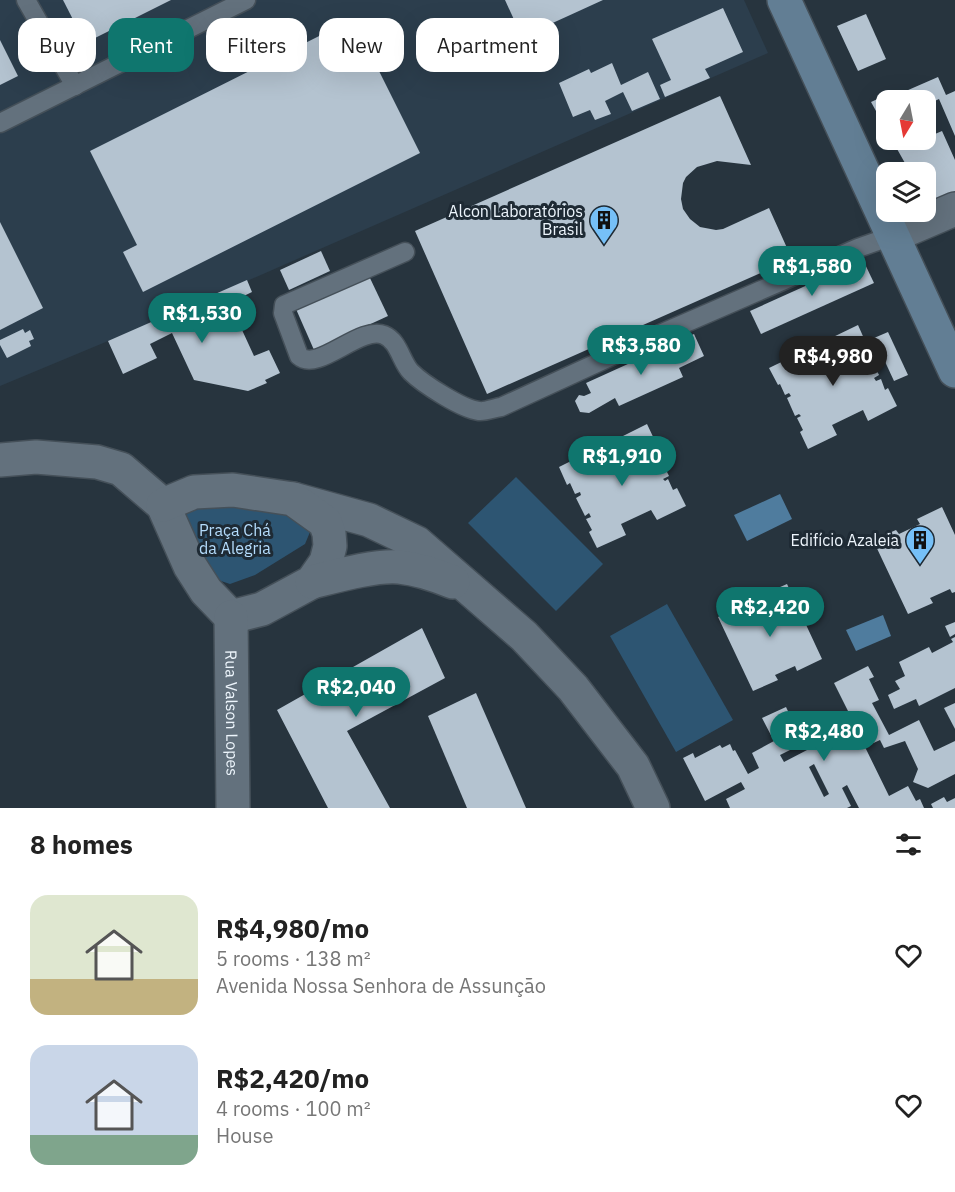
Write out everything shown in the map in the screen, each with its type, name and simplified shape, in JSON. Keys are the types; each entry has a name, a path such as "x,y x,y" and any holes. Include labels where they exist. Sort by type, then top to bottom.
{"street":[{"path":"784,0 955,371"},
{"path":"892,236 955,209"},
{"path":"0,460 36,457 97,462 121,469 163,506 190,566 206,591 231,617 262,609 312,582 361,571 397,567 428,572 469,588"},
{"path":"163,506 194,492 233,490 293,498 369,520 417,543 524,636 573,688 633,766 653,808"},
{"path":"293,498 325,522 329,533 330,546 326,562 312,582"},
{"name":"Rua Valson Lopes","path":"231,617 233,808"}],"lane":[{"path":"26,0 75,87"},
{"path":"0,123 246,0"},
{"path":"405,252 284,305 284,313 299,357 304,361 312,361 374,334 384,334 393,341 410,372 461,406 480,412 501,406 660,334 858,248 892,236"}],"shaded area":[{"path":"0,0 744,0 768,53 144,326 0,386"},
{"path":"780,494 792,519 747,541 734,515"},
{"path":"883,615 891,636 856,651 846,630"}],"green space":[{"path":"516,477 603,564 556,611 468,523"},
{"name":"Praça Chá da Alegria","path":"190,500 278,511 302,521 310,532 305,544 255,575 230,584 215,579 179,521"},
{"path":"667,604 733,720 676,752 610,636"}],"building":[{"path":"63,0 171,0 135,18 108,18 108,32 96,38 96,18 72,18"},
{"path":"505,0 603,0 559,20 559,18 513,18"},
{"path":"723,8 743,52 705,69 710,78 665,97 660,85 671,80 652,39"},
{"path":"866,14 886,59 858,71 837,26"},
{"path":"319,36 319,72 380,72 420,153 143,292 123,252 137,245 90,151 247,72 307,72 307,42"},
{"path":"0,40 18,76 0,85"},
{"path":"612,63 621,85 648,72 660,99 632,111 623,92 605,101 611,114 595,120 590,110 573,117 559,83 589,69 591,73"},
{"path":"938,77 946,95 955,91 955,136 939,99 936,100 936,90 908,90"},
{"name":"Alcon Laboratórios Brasil","path":"720,96 751,165 717,161 697,167 683,183 681,199 683,209 700,227 716,230 769,208 792,259 487,394 415,231"},
{"path":"876,100 876,111 871,102"},
{"path":"942,131 955,160 955,194 936,202 936,162 904,162 898,150 936,150 936,134"},
{"path":"0,222 43,308 0,330"},
{"path":"321,251 330,271 289,290 280,270"},
{"path":"863,260 874,283 761,334 750,311"},
{"path":"369,276 388,316 314,350 296,309"},
{"path":"247,280 252,292 213,311 214,314 231,306 254,356 269,350 280,373 265,380 267,383 248,391 194,380 172,333 150,344 157,358 123,374 108,341"},
{"path":"858,325 869,357 864,359 865,361 871,359 879,375 874,378 876,381 881,379 885,390 888,388 897,406 868,421 863,410 832,425 837,435 808,449 800,432 803,430 797,418 801,416 799,414 795,416 787,398 791,396 789,393 785,395 769,368 798,354 803,364 834,350 829,339"},
{"path":"23,329 25,333 30,330 34,339 29,341 31,346 7,358 0,345 0,340"},
{"path":"888,332 908,375 894,381 874,338"},
{"path":"694,334 704,356 679,368 683,377 619,406 615,398 589,413 580,412 575,401 579,395 584,396 591,393 586,383"},
{"path":"647,424 656,443 652,445 657,456 653,458 655,461 660,458 669,476 663,479 665,481 668,479 673,490 677,488 686,506 657,520 651,510 621,524 626,535 597,548 589,532 592,530 586,519 591,517 589,513 585,516 576,498 581,495 580,492 575,494 570,483 567,485 559,467 587,453 592,465 623,450 617,439"},
{"name":"Edifício Azaleia","path":"942,507 955,535 955,592 952,593 950,589 930,598 933,603 908,614 873,540 896,530 899,534 920,524 917,519"},
{"path":"787,584 822,659 797,671 795,666 775,675 778,680 753,691 718,617 743,605 745,610 764,601 762,595"},
{"path":"955,622 955,634 950,637 945,626"},
{"path":"422,628 445,678 347,731 390,808 328,808 277,710"},
{"path":"955,637 955,688 919,706 916,699 894,709 888,695 900,689 895,681 905,676 899,662 929,647 932,653 953,642 951,639"},
{"path":"868,666 874,677 869,679 879,700 872,703 889,735 919,720 934,751 955,741 955,774 928,788 913,782 918,769 905,741 884,748 880,740 865,747 889,796 908,786 916,801 920,799 924,808 859,808 847,785 842,788 851,806 847,808 730,808 726,799 745,789 741,782 705,801 683,758 693,753 695,758 720,745 722,748 730,744 748,774 759,768 752,753 774,741 762,718 786,707 795,726 785,731 794,748 780,755 784,762 855,725 834,683","holes":["814,764 829,794 824,797 809,767"]},
{"path":"476,693 526,808 467,808 428,716"},
{"path":"955,703 955,729 944,708"},
{"path":"944,797 947,802 955,798 955,808 933,808 931,804"}],"place":[{"name":"Alcon Laboratórios Brasil","path":"604,246"},
{"name":"Edifício Azaleia","path":"920,566"}]}
